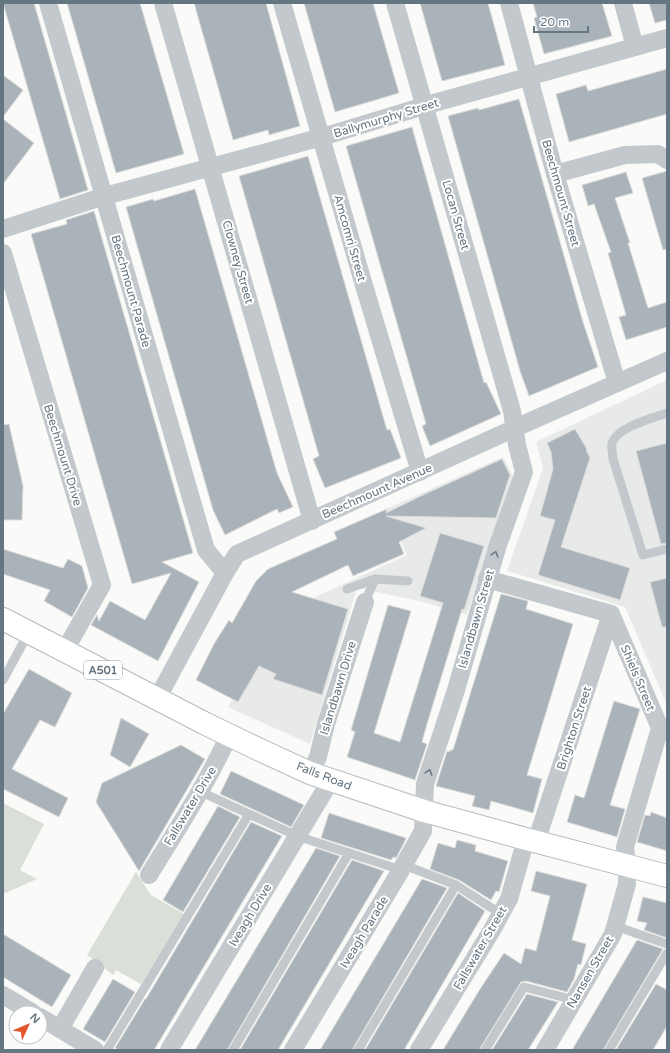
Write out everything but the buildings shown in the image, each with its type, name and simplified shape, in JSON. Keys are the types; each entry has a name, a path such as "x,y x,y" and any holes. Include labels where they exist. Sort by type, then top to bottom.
{"main road":[{"name":"Falls Road","path":"3,618 157,699 310,773 424,811 531,841 667,876"}],"street":[{"name":"Beechmount Parade","path":"48,3 105,196 206,550 225,573"},
{"name":"Clowney Street","path":"163,3 312,521"},
{"name":"Amcomri Street","path":"282,3 420,472"},
{"name":"Locan Street","path":"395,3 512,411 515,428"},
{"name":"Beechmount Street","path":"509,3 555,174 616,383"},
{"path":"623,3 635,47"},
{"name":"Ballymurphy Street","path":"105,196 210,166 322,137 424,106 667,38"},
{"path":"555,174 625,155 658,154 667,160"},
{"path":"3,229 105,196"},
{"name":"Beechmount Drive","path":"3,253 102,585 65,650"},
{"name":"Beechmount Avenue","path":"157,699 225,573 237,554 667,361"},
{"name":"Islandbawn Street","path":"424,811 425,784 456,690 487,579 524,472 516,445 515,428"},
{"path":"487,579 611,614"},
{"name":"Islandbawn Drive","path":"310,773 318,757 326,724 365,602"},
{"name":"Brighton Street","path":"531,841 611,614"},
{"name":"Shiels Street","path":"611,614 660,728 625,848 627,866"},
{"name":"Fallswater Drive","path":"149,875 222,751 229,735"},
{"name":"Iveagh Drive","path":"169,1050 331,780"},
{"name":"Iveagh Parade","path":"293,1050 422,832 424,811"},
{"name":"Fallswater Street","path":"419,1050 501,914 509,899 531,841"},
{"name":"Nansen Street","path":"545,1050 613,934 627,884 627,866"},
{"path":"60,1029 95,968"},
{"path":"3,995 20,1005"},
{"path":"48,1022 95,1050"}],"lane":[{"path":"667,413 624,430 616,437 612,444 613,459 643,555 667,549"},
{"path":"347,589 375,579 408,581"},
{"path":"365,602 375,579"},
{"path":"3,680 29,632"},
{"path":"199,791 297,836 349,853 402,867 456,885 501,914"},
{"path":"107,1050 250,814"},
{"path":"233,1050 349,853"},
{"path":"358,1050 456,885"},
{"path":"615,926 667,944"},
{"path":"609,1050 667,953"},
{"path":"485,1050 524,987 574,1000"}],"shaded area":[{"path":"667,380 667,705 625,607 507,571 543,468 536,442"},
{"path":"503,457 514,478 467,615 419,601 357,588 310,744 228,707 278,614 407,555 386,509"},
{"path":"3,803 44,824 20,870 37,879 3,894"},
{"path":"136,872 151,895 184,914 141,984 116,970 113,975 87,955"}]}
